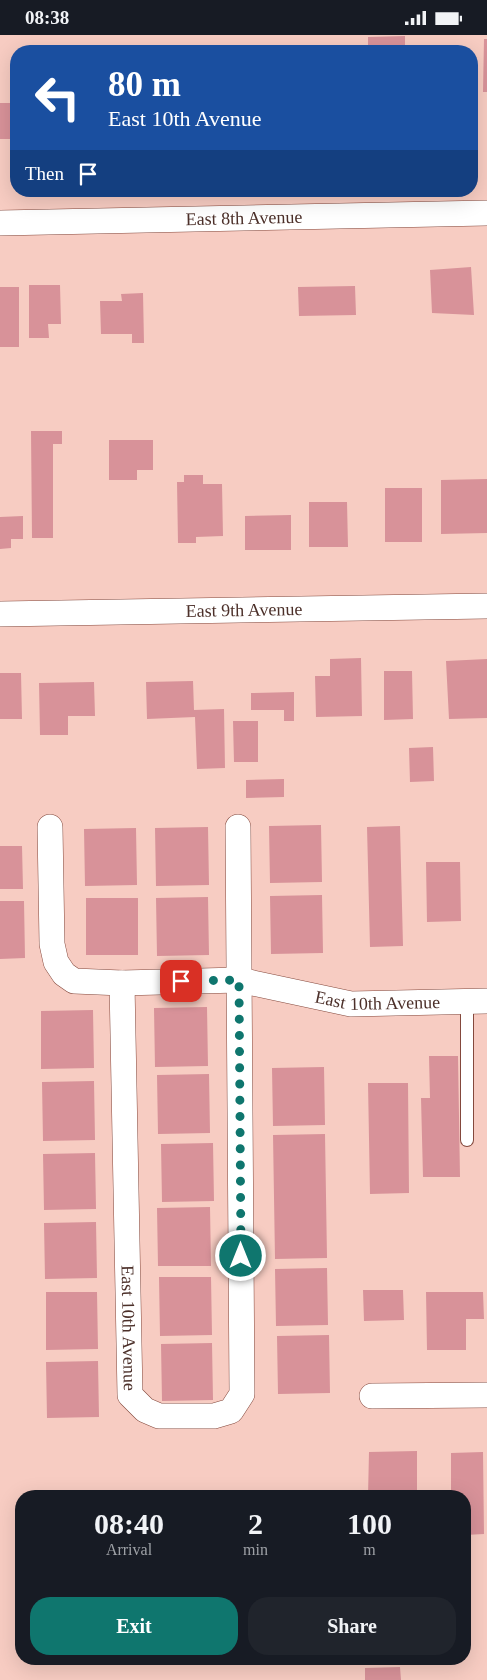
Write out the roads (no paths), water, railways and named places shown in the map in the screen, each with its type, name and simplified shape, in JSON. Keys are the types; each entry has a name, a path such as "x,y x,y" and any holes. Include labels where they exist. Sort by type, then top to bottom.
{"street":[{"name":"East 8th Avenue","path":"0,223 487,213"},
{"name":"East 9th Avenue","path":"0,614 487,605"},
{"path":"50,827 52,944 56,961 64,974 74,981 122,983"},
{"name":"East 10th Avenue","path":"238,827 239,980 242,1394 231,1411 214,1416 159,1416 145,1410 130,1395 122,983 239,980 351,1004 477,1001"},
{"path":"372,1396 487,1395"}],"lane":[{"path":"467,1140 477,1001"}]}
